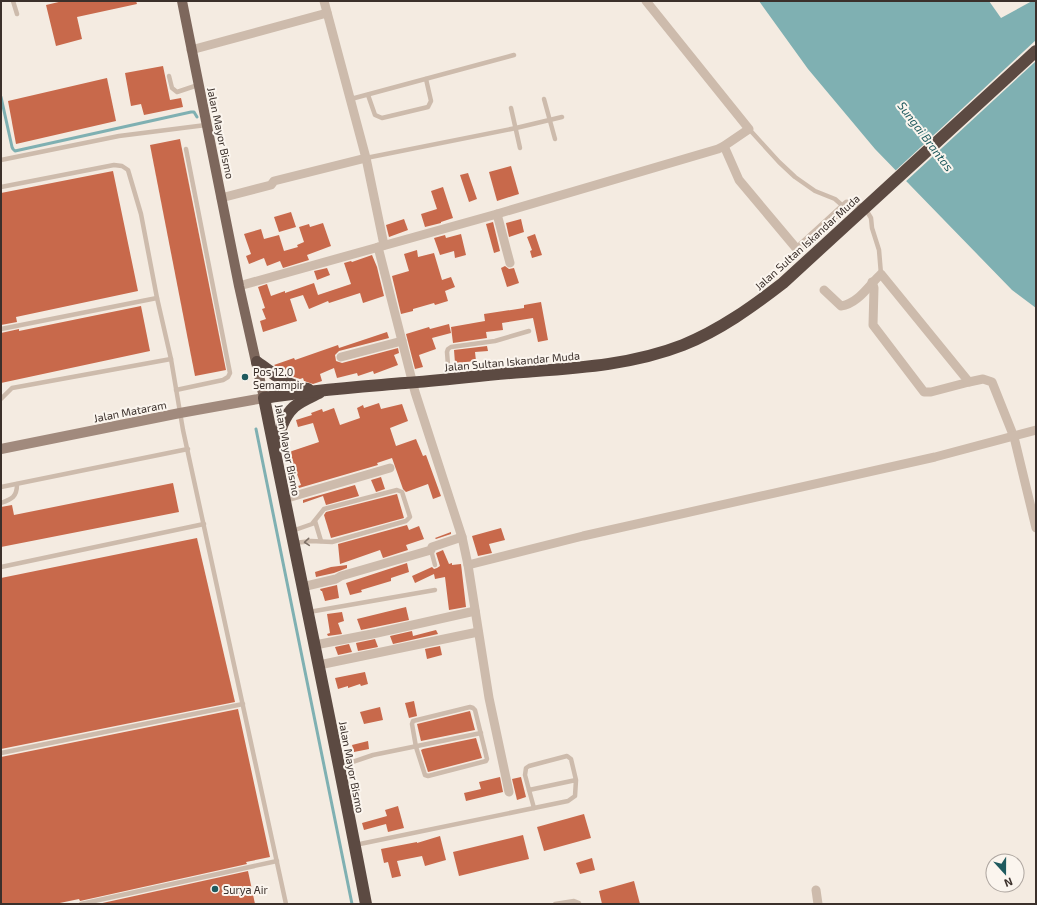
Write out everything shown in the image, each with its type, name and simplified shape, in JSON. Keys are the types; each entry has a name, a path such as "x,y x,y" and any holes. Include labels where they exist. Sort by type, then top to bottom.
{"highway":[{"name":"Jalan Sultan Iskandar Muda","path":"264,398 323,390 570,370 641,358 683,345 741,314 783,283 1036,50"},
{"path":"257,362 291,384 304,388 323,390"},
{"path":"275,453 278,438 288,415 294,407 323,390"},
{"name":"Jalan Mayor Bismo","path":"264,398 366,904"}],"main road":[{"name":"Jalan Mayor Bismo","path":"182,1 239,286 264,398"},
{"name":"Jalan Mataram","path":"1,449 180,413 264,398"}],"street":[{"path":"324,1 366,158 381,246 415,392 462,538 468,565 489,698 509,792"},
{"path":"239,286 497,214 724,146 749,129 646,1"},
{"path":"191,50 327,14"},
{"path":"724,146 739,180 796,248 798,248 847,204 853,204"},
{"path":"221,198 271,185 274,181 366,158"},
{"path":"497,214 510,263"},
{"path":"824,290 841,306 844,306 858,298 881,274 969,382"},
{"path":"872,282 874,288 873,325 924,392 931,392 983,379 992,382 1014,437 1036,528"},
{"path":"341,357 402,340"},
{"path":"468,565 583,536 935,457 1036,430"},
{"path":"284,499 390,468"},
{"path":"302,587 336,579 341,576 431,550 432,547 462,538"},
{"path":"315,645 475,612"},
{"path":"319,665 478,632"},
{"path":"816,890 818,904"}],"lane":[{"path":"13,1 17,14"},
{"path":"351,99 514,55"},
{"path":"169,76 172,88 177,92 198,85"},
{"path":"368,95 375,115 382,118 428,107 431,101 426,79"},
{"path":"544,99 555,139"},
{"path":"511,108 520,148"},
{"path":"366,158 516,128 562,117"},
{"path":"1,160 119,136 207,125"},
{"path":"749,129 795,177 815,191 835,199 844,207"},
{"path":"176,390 223,380 230,373 186,149"},
{"path":"1,187 114,165 122,166 128,170 141,214 157,298 172,358 180,413 286,904"},
{"path":"853,204 857,204 862,207 871,218 872,228 880,250 881,274"},
{"path":"782,265 799,251 798,248"},
{"path":"1,329 157,298"},
{"path":"449,379 447,352 451,347 494,341 529,331"},
{"path":"1,399 12,388 172,358"},
{"path":"1,487 188,449"},
{"path":"1,503 9,500 15,495 17,492 17,484"},
{"path":"398,490 402,492 410,517 406,521 332,542 292,538 315,521 322,511 327,508 398,490"},
{"path":"315,521 321,541"},
{"path":"1,567 204,524"},
{"path":"431,550 435,565"},
{"path":"308,613 435,590"},
{"path":"1,753 243,704"},
{"path":"470,707 475,710 481,733 487,758 486,761 428,776 423,773 416,746 412,724 413,721 470,707"},
{"path":"339,767 372,755 481,733"},
{"path":"355,845 568,801 575,796 576,780 571,759 567,756 526,768 525,775 534,808"},
{"path":"529,790 576,780"},
{"path":"80,904 277,861"},
{"path":"555,904 574,901 579,904"}],"water":[{"name":"Sungai Brantas","path":"759,1 989,1 1001,18 1032,1 1036,1 1036,308 1012,290 875,149 808,69"}],"pier":[{"path":"1036,40 1036,61 904,183 894,172"}],"building":[{"path":"63,1 136,1 137,4 77,17 82,39 56,46 46,5"},
{"path":"163,66 170,100 181,98 183,107 144,115 141,104 131,106 125,73"},
{"path":"107,78 116,121 16,144 8,101"},
{"path":"180,139 226,370 195,376 150,145"},
{"path":"511,166 519,194 497,201 489,172"},
{"path":"113,171 138,291 16,317 17,322 1,325 1,193"},
{"path":"468,173 477,199 469,202 460,175"},
{"path":"443,187 453,218 425,227 421,214 437,209 431,191"},
{"path":"291,212 296,227 279,232 274,217"},
{"path":"404,219 408,230 389,237 386,225"},
{"path":"521,219 524,232 509,237 506,223"},
{"path":"493,222 500,251 494,253 486,224"},
{"path":"323,223 331,246 307,255 309,260 283,268 280,261 267,266 264,258 249,264 246,256 251,254 244,234 261,229 264,239 279,235 284,251 298,247 297,245 304,242 299,227 309,224 310,227"},
{"path":"461,234 466,255 455,258 454,251 440,255 434,238 445,235 446,238"},
{"path":"535,234 542,255 532,258 530,251 532,250 527,237"},
{"path":"417,250 418,257 434,253 442,280 451,277 455,287 445,291 448,301 435,305 434,303 401,314 392,276 409,271 404,254"},
{"path":"372,255 377,267 384,296 363,303 360,293 329,303 328,301 309,309 303,295 290,299 297,321 263,332 260,321 266,319 262,309 265,308 258,287 267,284 271,296 314,283 318,295 351,284 344,263 352,262"},
{"path":"505,266 509,269 514,268 519,283 507,287 501,268"},
{"path":"327,268 330,275 317,280 314,271"},
{"path":"541,302 548,340 538,342 533,318 502,323 503,330 486,332 487,338 453,343 451,327 485,321 484,314 524,308 524,305"},
{"path":"141,306 150,351 1,383 1,333 19,329 19,331"},
{"path":"449,324 451,333 432,338 436,349 419,355 423,367 415,369 406,334 429,327 430,329"},
{"path":"387,332 389,338 339,351 335,355 336,361 342,363 398,348 399,353 394,355 398,365 374,374 373,371 358,376 357,373 337,378 334,368 320,374 322,381 313,384 304,381 303,378 300,379 291,376 287,369 282,371 274,365 294,358 295,360 338,345 339,348"},
{"path":"487,346 488,351 475,352 476,361 455,363 454,350"},
{"path":"379,403 381,409 402,404 408,421 390,428 396,446 416,439 423,456 426,455 441,496 433,499 428,484 406,492 403,489 392,458 377,463 378,465 299,488 298,486 301,485 289,452 319,442 313,423 298,427 296,420 312,415 311,413 322,409 323,412 334,408 340,425 360,418 357,408 363,405 364,408"},
{"path":"381,477 385,489 376,492 371,480"},
{"path":"173,483 179,512 1,547 1,507 12,505 14,515"},
{"path":"355,485 359,496 326,505 323,496 303,503 303,500"},
{"path":"397,494 404,518 331,538 324,515 326,512"},
{"path":"407,525 409,530 419,526 424,539 406,545 408,550 383,558 380,550 340,564 338,544"},
{"path":"501,528 505,540 489,544 492,553 478,556 472,536"},
{"path":"451,532 451,534 436,539 435,538"},
{"path":"197,538 235,702 1,749 1,578"},
{"path":"443,550 449,564 461,564 466,607 449,610 445,577 435,579 434,574 415,583 412,576 432,567 434,569 440,566 436,553"},
{"path":"407,563 409,572 391,578 391,581 350,595 346,583"},
{"path":"347,565 347,568 316,577 315,572 331,567"},
{"path":"337,585 339,598 325,601 320,589"},
{"path":"406,607 409,620 361,630 357,619"},
{"path":"342,612 344,621 338,623 342,634 328,636 327,634 330,633 327,614"},
{"path":"436,630 438,634 393,644 390,636 412,631 413,636"},
{"path":"375,639 378,647 358,651 356,643"},
{"path":"349,644 352,652 338,655 335,647"},
{"path":"440,646 442,655 427,659 425,649"},
{"path":"365,672 368,684 361,686 360,684 348,688 348,686 338,689 335,678"},
{"path":"414,701 417,716 409,718 405,703"},
{"path":"380,707 383,720 364,724 360,712"},
{"path":"238,709 270,857 246,862 247,864 80,901 79,899 55,904 1,904 1,757"},
{"path":"470,711 475,730 421,741 417,724"},
{"path":"476,738 482,758 428,772 421,750"},
{"path":"368,741 369,749 354,752 352,745"},
{"path":"500,777 503,792 466,801 464,793 481,789 479,782"},
{"path":"521,777 526,797 517,800 512,779"},
{"path":"398,806 404,828 388,832 386,824 364,830 362,823 387,816 385,810"},
{"path":"584,814 591,838 544,851 537,827"},
{"path":"523,835 529,859 459,876 453,852"},
{"path":"440,836 446,860 425,866 422,856 397,861 401,876 392,878 388,862 384,863 381,849 417,843"},
{"path":"592,858 595,870 580,874 576,863"},
{"name":"Surya Air","path":"248,871 255,904 98,904"},
{"path":"634,881 640,904 602,904 599,891"}],"waterway":[{"path":"1,97 12,147 15,151 191,112 194,112 197,117"},
{"path":"256,429 352,904"}],"place":[{"name":"Pos 12.0 Semampir","path":"245,377"},
{"name":"Surya Air","path":"215,889"}]}
